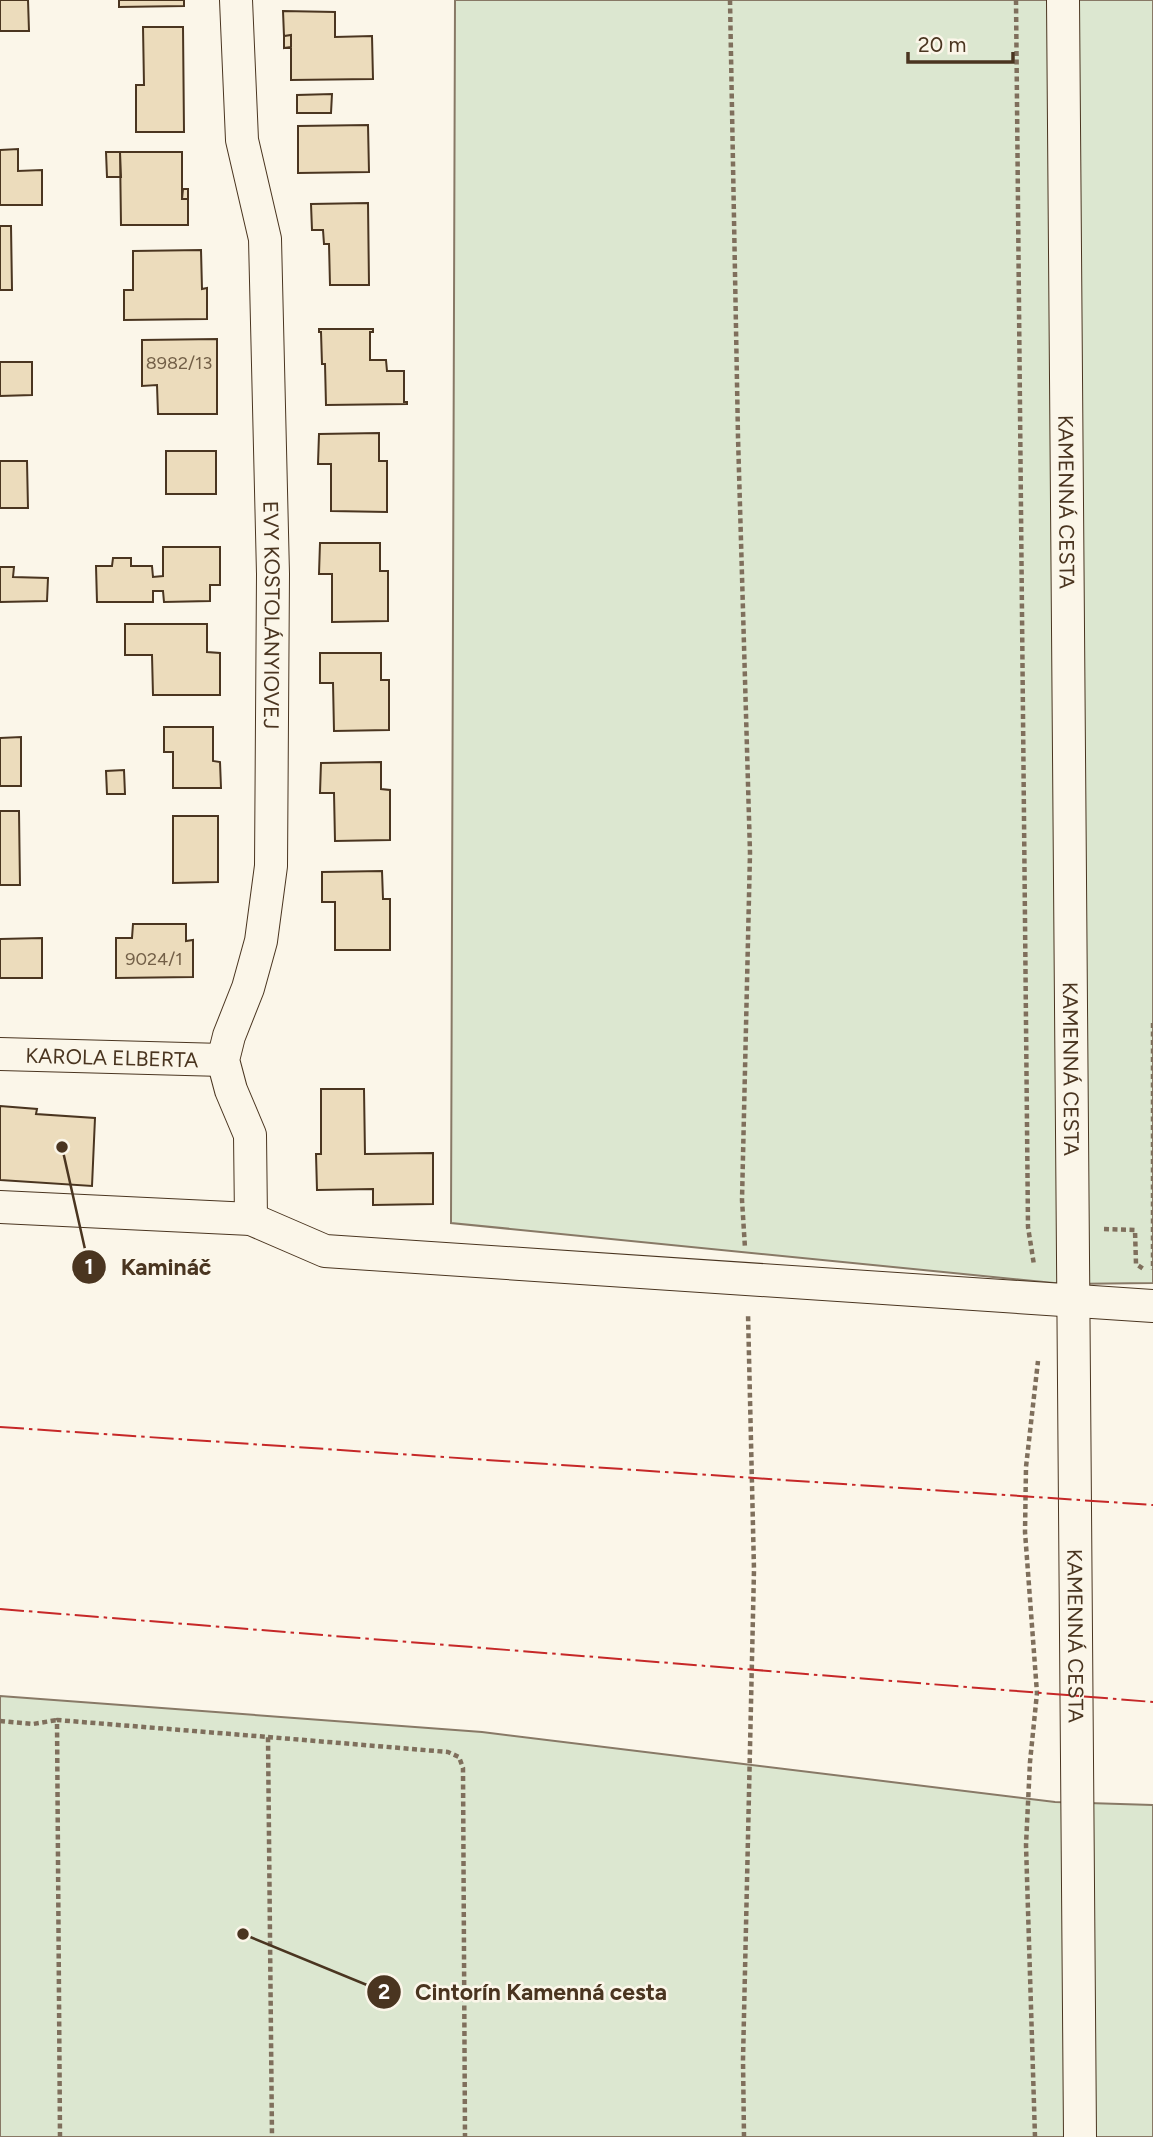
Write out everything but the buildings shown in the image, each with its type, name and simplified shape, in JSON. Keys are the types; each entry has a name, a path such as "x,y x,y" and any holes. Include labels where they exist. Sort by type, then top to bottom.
{"street":[{"name":"EVY KOSTOLÁNYIOVEJ","path":"223,1060 261,942 271,866 273,574 265,239 242,140 236,0"},
{"name":"KAMENNÁ CESTA","path":"1063,0 1080,2137"},
{"name":"KAROLA ELBERTA","path":"0,1054 223,1060"},
{"path":"223,1060 231,1090 250,1135 251,1219"},
{"path":"0,1208 251,1219 325,1251 1153,1306"}],"path":[{"path":"730,0 750,853 742,1200 747,1279 754,1570 743,2047 744,2137"},
{"path":"1016,0 1028,1227 1034,1260"},
{"path":"1100,1229 1135,1230 1136,1264 1140,1268 1153,1270 1153,1023"},
{"path":"1035,2137 1026,1845 1037,1693 1025,1532 1026,1467 1038,1356"},
{"path":"57,1720 60,2137"},
{"path":"0,1721 33,1724 57,1720 448,1752 459,1757 463,1768 465,2137"},
{"path":"268,1737 272,2137"}],"green space":[{"path":"455,0 1153,0 1153,1283 1064,1284 451,1223"},
{"path":"0,1696 482,1732 1055,1802 1153,1805 1153,2137 0,2137"}],"power":[{"path":"0,1427 1153,1505"},
{"path":"0,1609 1153,1702"}],"place":[{"name":"Kamináč","path":"62,1147"},
{"name":"Cintorín Kamenná cesta","path":"243,1934"}]}
